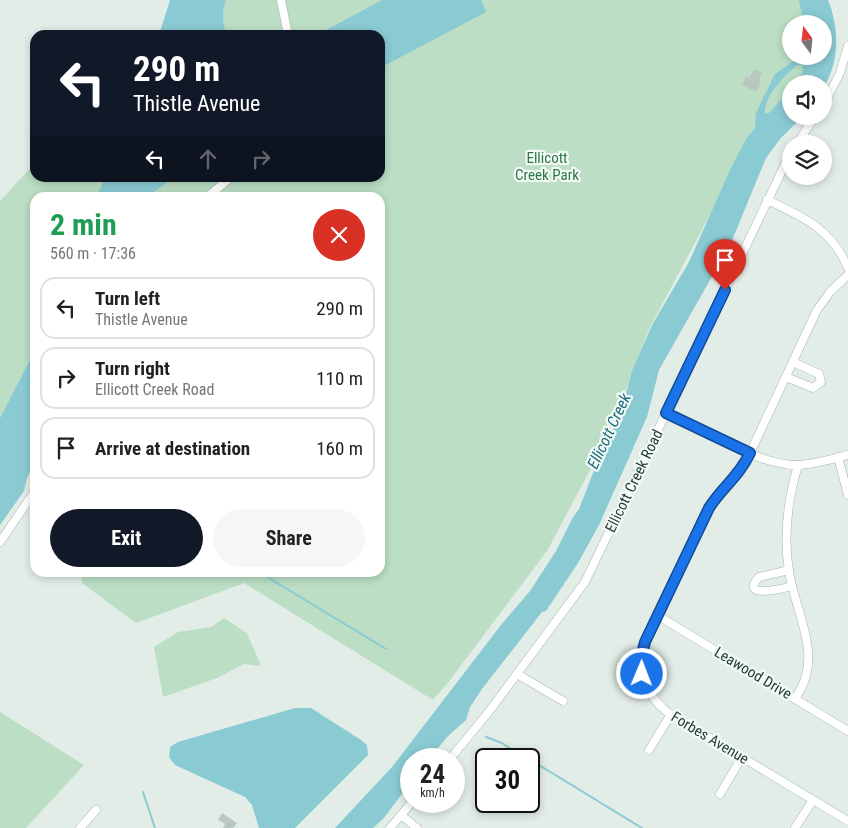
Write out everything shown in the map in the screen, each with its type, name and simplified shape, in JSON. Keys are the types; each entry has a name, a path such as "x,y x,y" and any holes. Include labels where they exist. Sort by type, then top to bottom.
{"street":[{"path":"281,0 287,30"},
{"path":"832,88 840,73 848,46"},
{"name":"Ellicott Creek Road","path":"459,748 517,674 585,582 782,170"},
{"path":"213,192 225,182"},
{"path":"767,200 807,219 818,227 833,243 848,268"},
{"name":"Forbes Avenue","path":"848,276 837,284 823,301 750,453 737,475 709,508 642,649 642,674 653,699 671,714 848,821"},
{"path":"786,376 813,388 821,382 819,374 793,362"},
{"path":"666,413 750,453 774,462 798,465 848,455"},
{"path":"838,457 848,495"},
{"path":"795,699 806,680 810,659 788,570 787,521 798,465"},
{"path":"0,542 30,498"},
{"path":"788,570 759,577 755,587 764,593 792,586"},
{"name":"Leawood Drive","path":"657,615 848,731"},
{"path":"517,674 563,701"},
{"path":"649,750 671,714"},
{"path":"720,794 742,757"},
{"path":"795,828 813,800"},
{"path":"80,828 96,810"},
{"path":"390,828 401,815 417,828"}],"green space":[{"name":"Ellicott Creek Park","path":"226,0 804,0 807,15 782,15 782,65 808,65 802,75 782,75 782,105 731,175 649,329 607,438 547,551 433,700 244,583 136,623 82,583 82,577 385,577 385,192 154,192 159,182 385,182 385,30 225,30 223,17"},
{"path":"30,168 30,182 103,182 98,192 30,192 30,360 0,418 0,201"},
{"path":"224,618 247,633 261,666 244,664 217,678 163,697 154,647 178,632 211,627"},
{"path":"0,712 84,765 26,828 0,828"}],"water":[{"path":"170,0 226,0 223,18 225,30 161,30"},
{"path":"382,0 481,0 486,12 385,65 385,30 326,30"},
{"name":"Ellicott Creek","path":"802,0 828,0 832,10 836,44 833,66 830,75 801,75 802,65 832,65 832,15 810,15 808,7"},
{"name":"Ellicott Creek","path":"788,65 797,65 786,75 782,75 782,80 771,93 765,114 769,113 782,99 782,125 794,125 782,135 766,158 731,243 659,370 647,417 599,525 578,563 546,611 542,612 482,689 470,707 466,720 438,748 407,748 501,625 530,591 556,551 579,509 620,414 632,371 652,325 689,262 731,168 746,139 755,128 756,113 775,74"},
{"path":"103,182 168,182 154,192 98,192"},
{"path":"30,360 30,472 24,491 0,525 0,418"},
{"path":"295,708 311,708 361,740 367,745 368,755 295,828 259,828 252,805 245,797 175,765 169,757 170,747 178,742"},
{"name":"Ellicott Creek","path":"400,757 400,797 383,819 373,828 335,828"}],"building":[{"path":"754,69 762,72 759,79 761,83 756,92 742,85 746,76 749,78"},
{"path":"222,813 237,823 233,828 223,828 225,824 218,820"}],"waterway":[{"name":"Ellicott Creek","path":"804,0 807,15"},
{"path":"267,577 386,649"},
{"path":"486,737 510,748"},
{"path":"540,766 642,828"},
{"path":"143,792 155,828"}],"route":[{"path":"642,674 642,649 709,508 744,466 750,453 666,413 725,290"}]}
